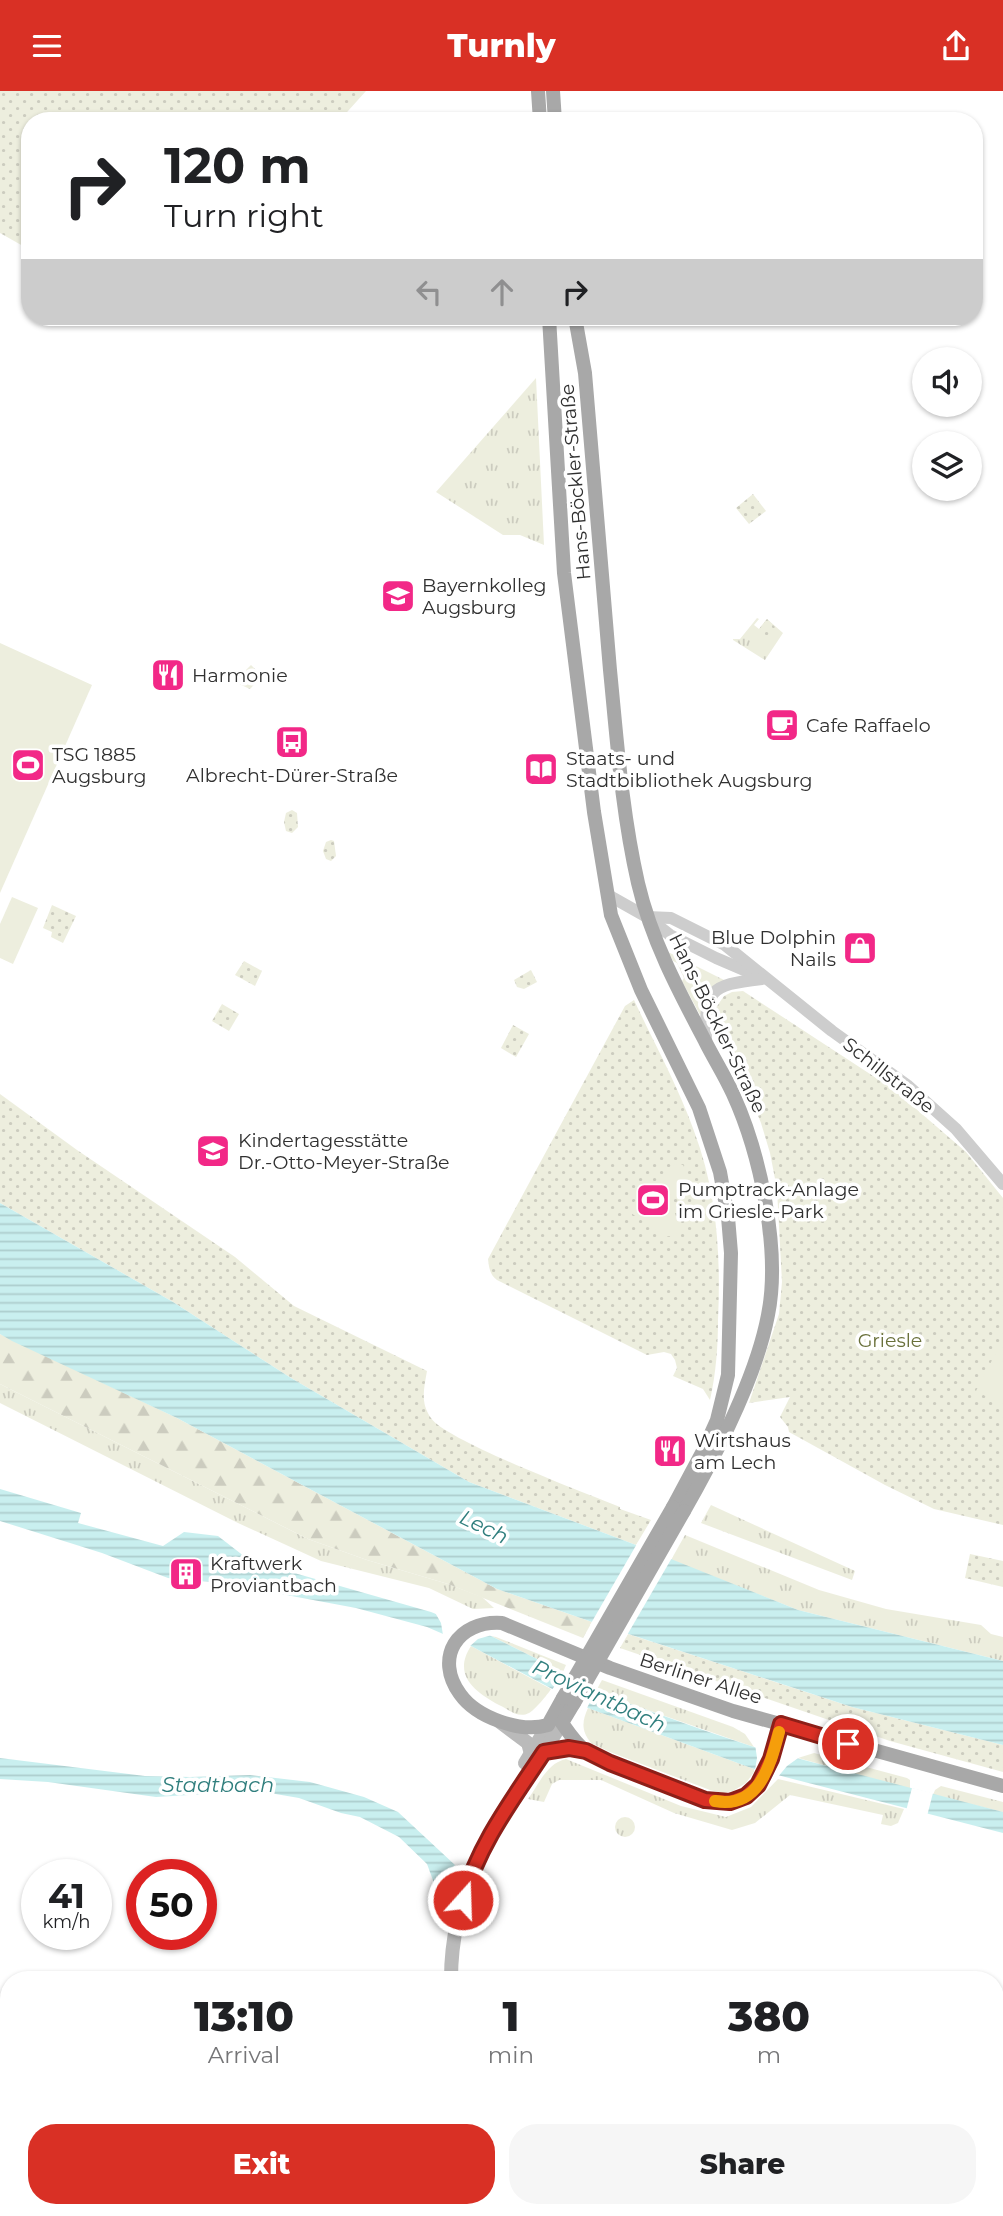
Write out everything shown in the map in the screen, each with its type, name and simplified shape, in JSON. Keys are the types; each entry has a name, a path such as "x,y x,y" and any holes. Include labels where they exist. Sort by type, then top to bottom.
{"main road":[{"path":"538,91 539,112"},
{"path":"553,91 554,112"},
{"name":"Hans-Böckler-Straße","path":"550,326 564,573 594,812 611,915 641,990 699,1108 720,1172 728,1217 731,1253 728,1375 717,1420 695,1479"},
{"name":"Hans-Böckler-Straße","path":"577,326 585,373 621,789 638,881 647,918 672,978 732,1092 756,1156 766,1207 771,1281 769,1312 759,1349 726,1429 695,1479"},
{"path":"450,1971 452,1946 467,1885 511,1799 525,1762 537,1753 569,1701 695,1479"},
{"name":"Berliner Allee","path":"500,1722 466,1702 452,1677 451,1658 455,1641 471,1626 502,1623 610,1668 733,1711 1003,1786"},
{"path":"500,1722 525,1728 555,1724 586,1751"},
{"path":"500,1722 537,1753"},
{"path":"537,1753 569,1748 586,1751 705,1800 723,1803 738,1801 752,1792 765,1774 781,1724"}],"street":[{"name":"Schillstraße","path":"608,895 670,935 765,978 839,1037 906,1085 956,1129 1003,1184"},
{"path":"706,1044 706,1007 712,994 725,985 765,978"}],"green space":[{"path":"0,91 366,91 347,112 21,112 21,245 0,233"},
{"path":"536,378 544,545 520,535 503,535 436,492"},
{"path":"753,494 766,511 749,524 736,508"},
{"path":"757,618 759,619 754,625 759,629 767,619 783,633 765,660 733,640 740,639"},
{"path":"767,619 775,627 765,639 756,633"},
{"name":"TSG 1885 Augsburg","path":"0,643 92,685 0,893"},
{"path":"251,665 262,676 250,689 239,684 243,673"},
{"path":"292,810 297,813 298,827 292,833 286,831 284,822 286,813"},
{"path":"334,841 336,856 331,861 326,859 323,851 326,842"},
{"path":"12,897 38,908 13,964 0,958 0,924"},
{"path":"52,905 76,916 63,943 51,937 52,932 43,928"},
{"path":"668,952 724,980 700,1015 682,981 684,978 677,963"},
{"path":"244,961 262,971 255,986 235,975"},
{"path":"531,970 537,982 524,989 517,987 514,980"},
{"name":"Griesle","path":"743,991 893,1089 966,1152 1003,1198 1003,1525 934,1509 789,1432 780,1417 790,1397 749,1403 779,1314 782,1282 777,1189 770,1153 743,1079 714,1018 715,1009 724,996"},
{"path":"634,1000 688,1114 708,1177 716,1224 719,1296 718,1340 710,1400 703,1389 673,1376 677,1368 671,1354 664,1352 647,1355 497,1280 491,1274 489,1265 488,1259 625,1006"},
{"path":"222,1004 239,1014 229,1031 212,1021"},
{"path":"513,1025 529,1034 516,1057 501,1048"},
{"path":"0,1094 77,1150 235,1257 294,1306 427,1371 425,1407 431,1418 442,1428 518,1466 651,1520 636,1545 469,1482 291,1378 173,1302 0,1203"},
{"name":"Pumptrack-Anlage im Griesle-Park","path":"683,1165 687,1173 685,1180 669,1197 681,1230 672,1236 665,1236 628,1211 671,1166"},
{"path":"0,1334 177,1418 497,1589 592,1622 583,1638 448,1584 308,1539 0,1384"},
{"path":"1002,1341 1003,1401 1001,1404 976,1391"},
{"path":"0,1384 308,1539 448,1584 482,1597 494,1608 473,1609 429,1588 321,1561 238,1523 0,1403"},
{"path":"711,1505 855,1571 852,1580 701,1523"},
{"path":"685,1535 819,1590 886,1609 981,1625 991,1634 1003,1637 1003,1661 798,1610 671,1560"},
{"path":"970,1554 1003,1561 1003,1587 965,1578"},
{"path":"628,1634 852,1707 1003,1745 1003,1772 890,1741 620,1648"},
{"path":"491,1636 566,1665 563,1672"},
{"path":"471,1646 551,1689 529,1713 521,1715 510,1711 482,1694 469,1681 464,1666"},
{"path":"602,1680 733,1727 745,1734 754,1747 619,1700 597,1689"},
{"path":"588,1708 754,1769 754,1772 746,1783 733,1791 723,1793 610,1752 591,1743 585,1734 584,1722"},
{"path":"814,1753 907,1778 910,1780 910,1789 798,1758"},
{"path":"566,1759 681,1806 726,1817 751,1807 778,1779 904,1809 898,1823 891,1826 881,1824 883,1815 790,1795 755,1823 732,1830 674,1813 601,1780 559,1780 552,1784 544,1802 528,1799 549,1769"},
{"path":"941,1786 1003,1802 1003,1812 933,1795"},
{"path":"625,1817 632,1820 635,1827 632,1834 625,1837 618,1834 615,1827 618,1820"}],"water":[{"name":"Lech","path":"0,1203 173,1302 291,1378 469,1482 798,1610 1003,1661 1003,1745 852,1707 497,1589 177,1418 12,1341 0,1334"},
{"name":"Proviantbach","path":"0,1489 81,1513 78,1523 163,1546 184,1532 218,1536 249,1560 431,1612 491,1636 619,1700 706,1731 754,1747 1003,1812 1003,1833 754,1769 588,1708 471,1646 427,1627 356,1608 221,1583 168,1578 102,1553 0,1521"},
{"name":"Stadtbach","path":"0,1758 145,1776 250,1775 310,1782 364,1797 398,1812 455,1865 437,1891 427,1864 399,1837 360,1817 299,1798 258,1791 156,1797 48,1782 0,1779"}],"pier":[{"path":"638,1542 673,1556 626,1637 590,1625"},
{"path":"433,1609 492,1635 478,1639 469,1647 443,1635 441,1623"},
{"path":"565,1669 598,1686 586,1710 552,1690"},
{"path":"755,1744 801,1756 777,1778 755,1770"},
{"path":"912,1788 933,1793 927,1816 906,1811"}],"slow traffic":[{"path":"715,1801 738,1801 752,1792 765,1774 779,1732"}],"place":[{"name":"Bayernkolleg Augsburg","path":"398,596"},
{"name":"Harmonie","path":"168,675"},
{"name":"Cafe Raffaelo","path":"782,725"},
{"name":"Albrecht-Dürer-Straße","path":"292,742"},
{"name":"TSG 1885 Augsburg","path":"28,765"},
{"name":"Staats- und Stadtbibliothek Augsburg","path":"541,769"},
{"name":"Blue Dolphin Nails","path":"860,948"},
{"name":"Kindertagesstätte Dr.-Otto-Meyer-Straße","path":"213,1151"},
{"name":"Pumptrack-Anlage im Griesle-Park","path":"653,1200"},
{"name":"Wirtshaus am Lech","path":"670,1451"},
{"name":"Kraftwerk Proviantbach","path":"186,1574"}],"route":[{"path":"463,1900 477,1861 496,1826 511,1799 544,1752 569,1748 586,1751 705,1800 723,1803 738,1801 758,1785 775,1749 781,1724 848,1744"}]}
